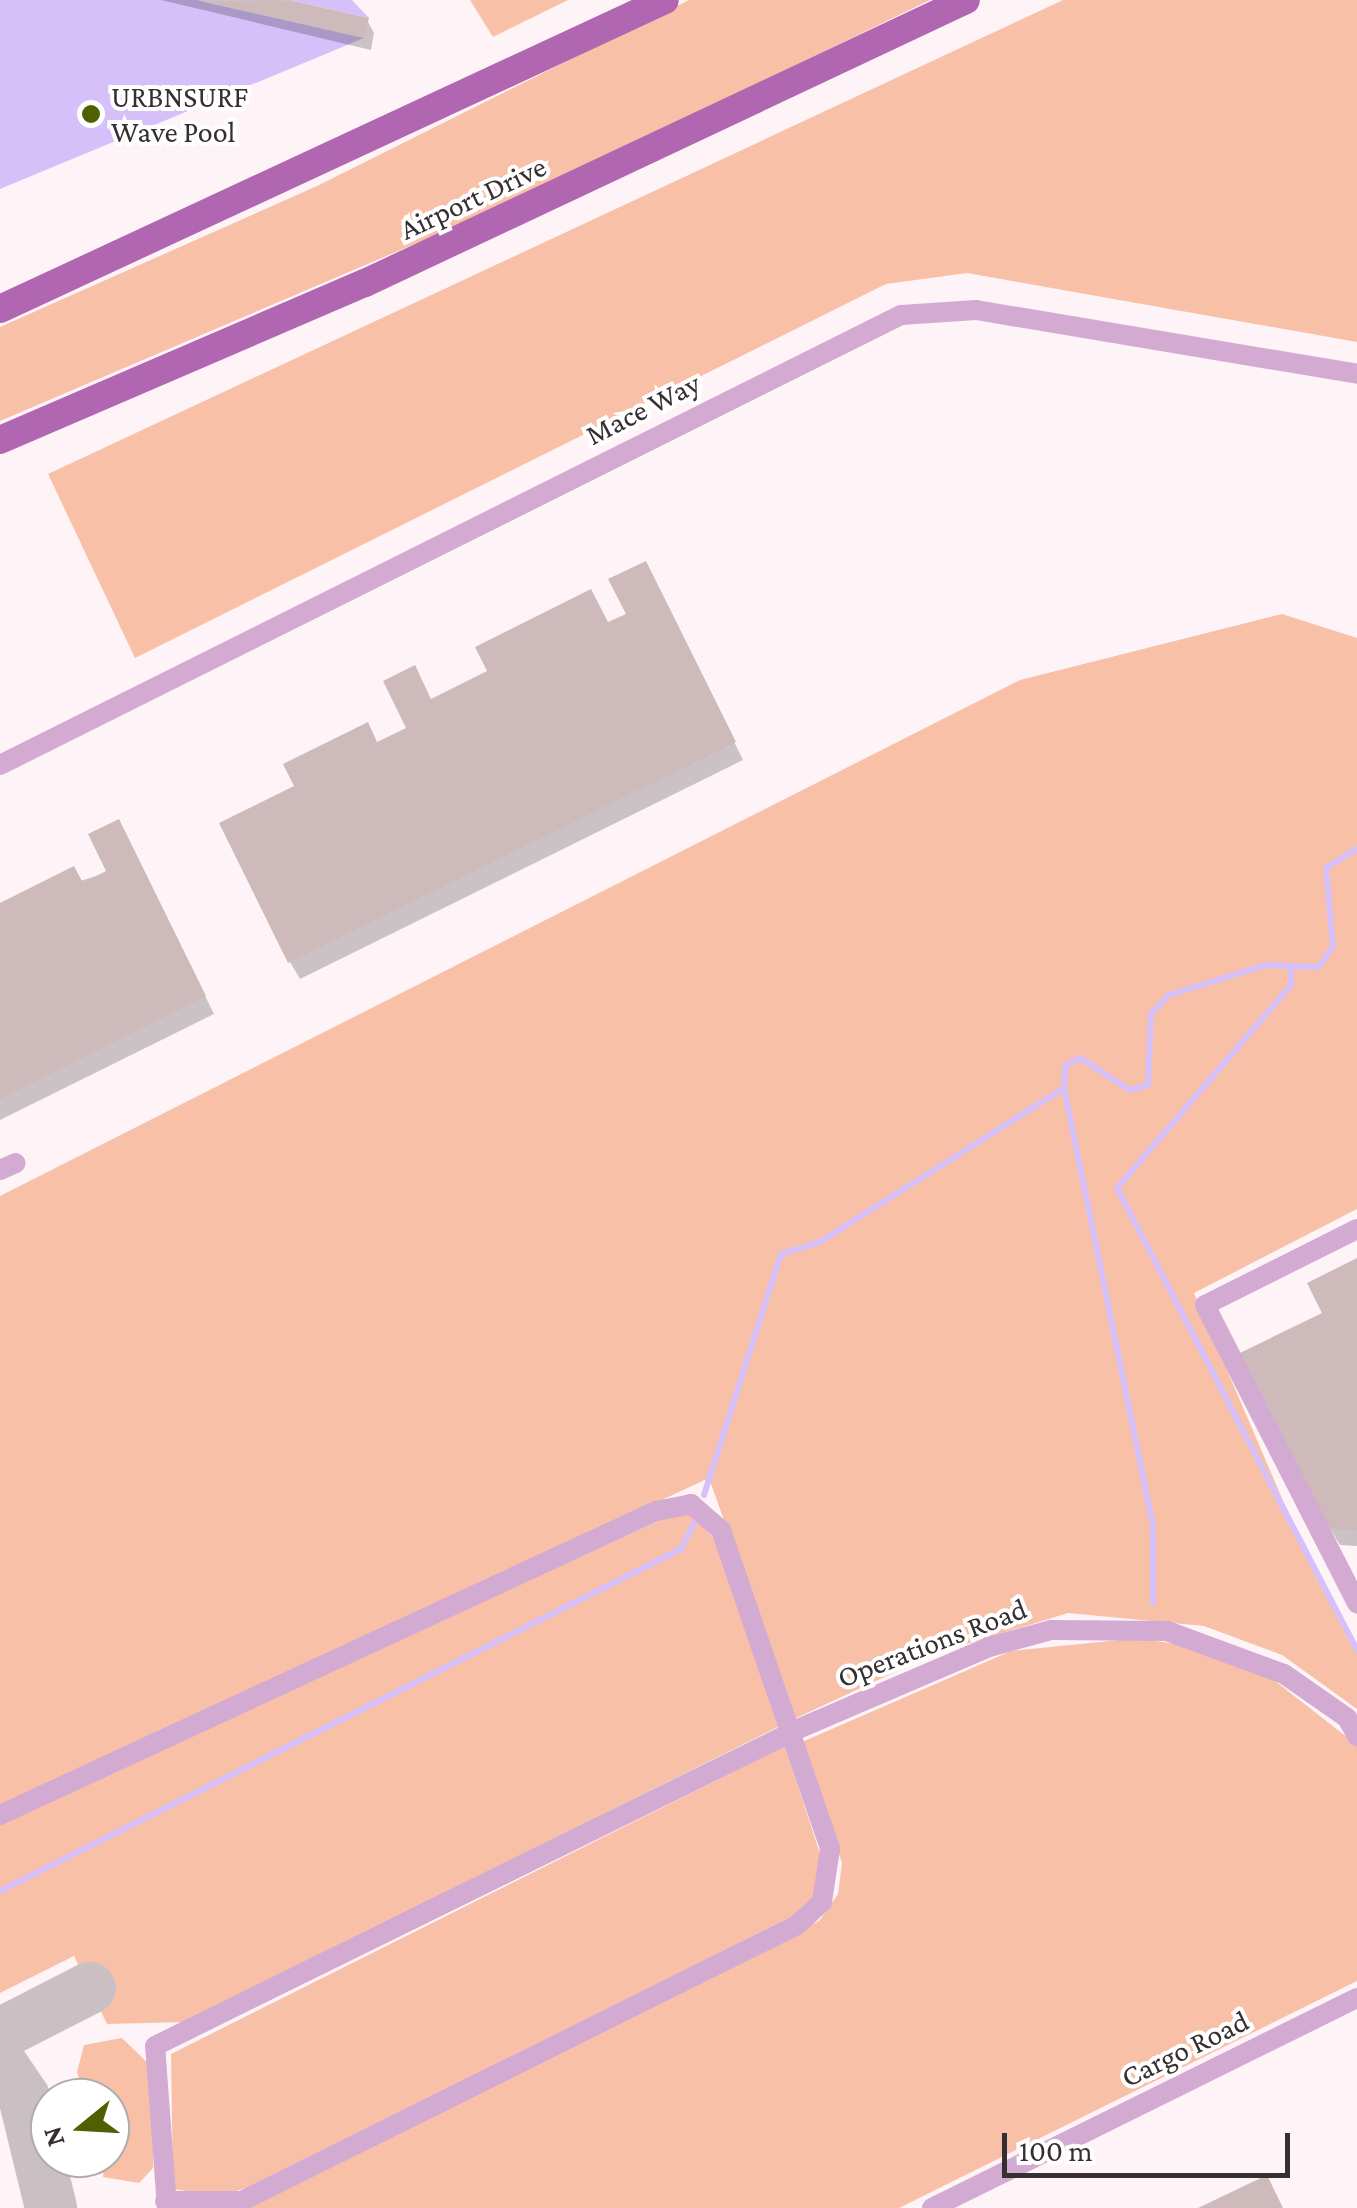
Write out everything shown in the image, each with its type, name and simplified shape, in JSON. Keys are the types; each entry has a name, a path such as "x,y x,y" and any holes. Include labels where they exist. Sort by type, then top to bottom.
{"main road":[{"path":"0,309 665,0"},
{"name":"Airport Drive","path":"0,440 365,283 966,0"}],"street":[{"name":"Mace Way","path":"0,765 901,315 976,310 1357,374"},
{"path":"1357,1229 1205,1305 1357,1602"},
{"path":"0,1815 675,1504 703,1508 721,1530 794,1731 832,1868 811,1914 242,2201 166,2205"},
{"name":"Operations Road","path":"166,2205 155,2046 794,1731 989,1646 1104,1626 1222,1646 1284,1674 1347,1718 1357,1736"},
{"name":"Cargo Road","path":"932,2208 1357,1998"}],"shaded area":[{"name":"URBNSURF Wave Pool","path":"0,0 197,0 364,38 0,189"},
{"name":"URBNSURF Wave Pool","path":"289,0 352,0 369,18"},
{"path":"470,0 568,0 493,37"},
{"path":"689,0 930,0 520,199 0,421 0,327 317,186"},
{"path":"1063,0 1357,0 1357,342 967,273 886,284 135,658 48,474"},
{"path":"1282,614 1357,638 1357,1209 1194,1293 1317,1580 1357,1645 1357,1709 1282,1655 1204,1626 1068,1613 934,1654 794,1719 709,1478 0,1808 0,1196 1020,680"},
{"path":"676,1513 691,1515 717,1541 778,1727 186,2022 107,2024 74,1956 0,1993 0,1823"},
{"path":"1139,1638 1204,1649 1270,1677 1357,1745 1357,1981 899,2208 248,2208 819,1921 838,1894 842,1863 802,1742 1011,1651"},
{"path":"785,1746 822,1860 813,1898 799,1913 246,2188 219,2196 173,2189 171,2054"},
{"path":"122,2038 155,2070 153,2168 139,2183 109,2178 130,2178 130,2078 79,2078 84,2045"}],"building":[{"path":"289,0 369,18 364,38 204,2"},
{"path":"646,561 736,742 288,963 219,823 294,786 283,764 368,722 377,742 406,728 383,681 415,665 431,699 487,671 475,647 591,589 608,622 626,614 608,579"},
{"path":"119,819 206,996 0,1099 0,903 74,866 83,883 106,871 88,834"},
{"path":"1357,1258 1357,1531 1327,1528 1240,1353 1322,1313 1307,1283"},
{"path":"1267,2175 1283,2208 1198,2208"}],"waterway":[{"path":"704,1495 781,1254 818,1243 1064,1088 1065,1066 1080,1058 1130,1090 1148,1085 1151,1014 1169,995 1266,965 1319,967 1333,946 1326,868 1357,849"},
{"path":"1291,970 1291,985 1117,1188 1357,1650"},
{"path":"1064,1088 1153,1525 1153,1603"},
{"path":"0,1891 681,1549 694,1523"}],"taxiway":[{"path":"0,2034 90,1988"},
{"path":"0,2062 24,2097 51,2208"}],"place":[{"name":"URBNSURF Wave Pool","path":"91,114"}]}
